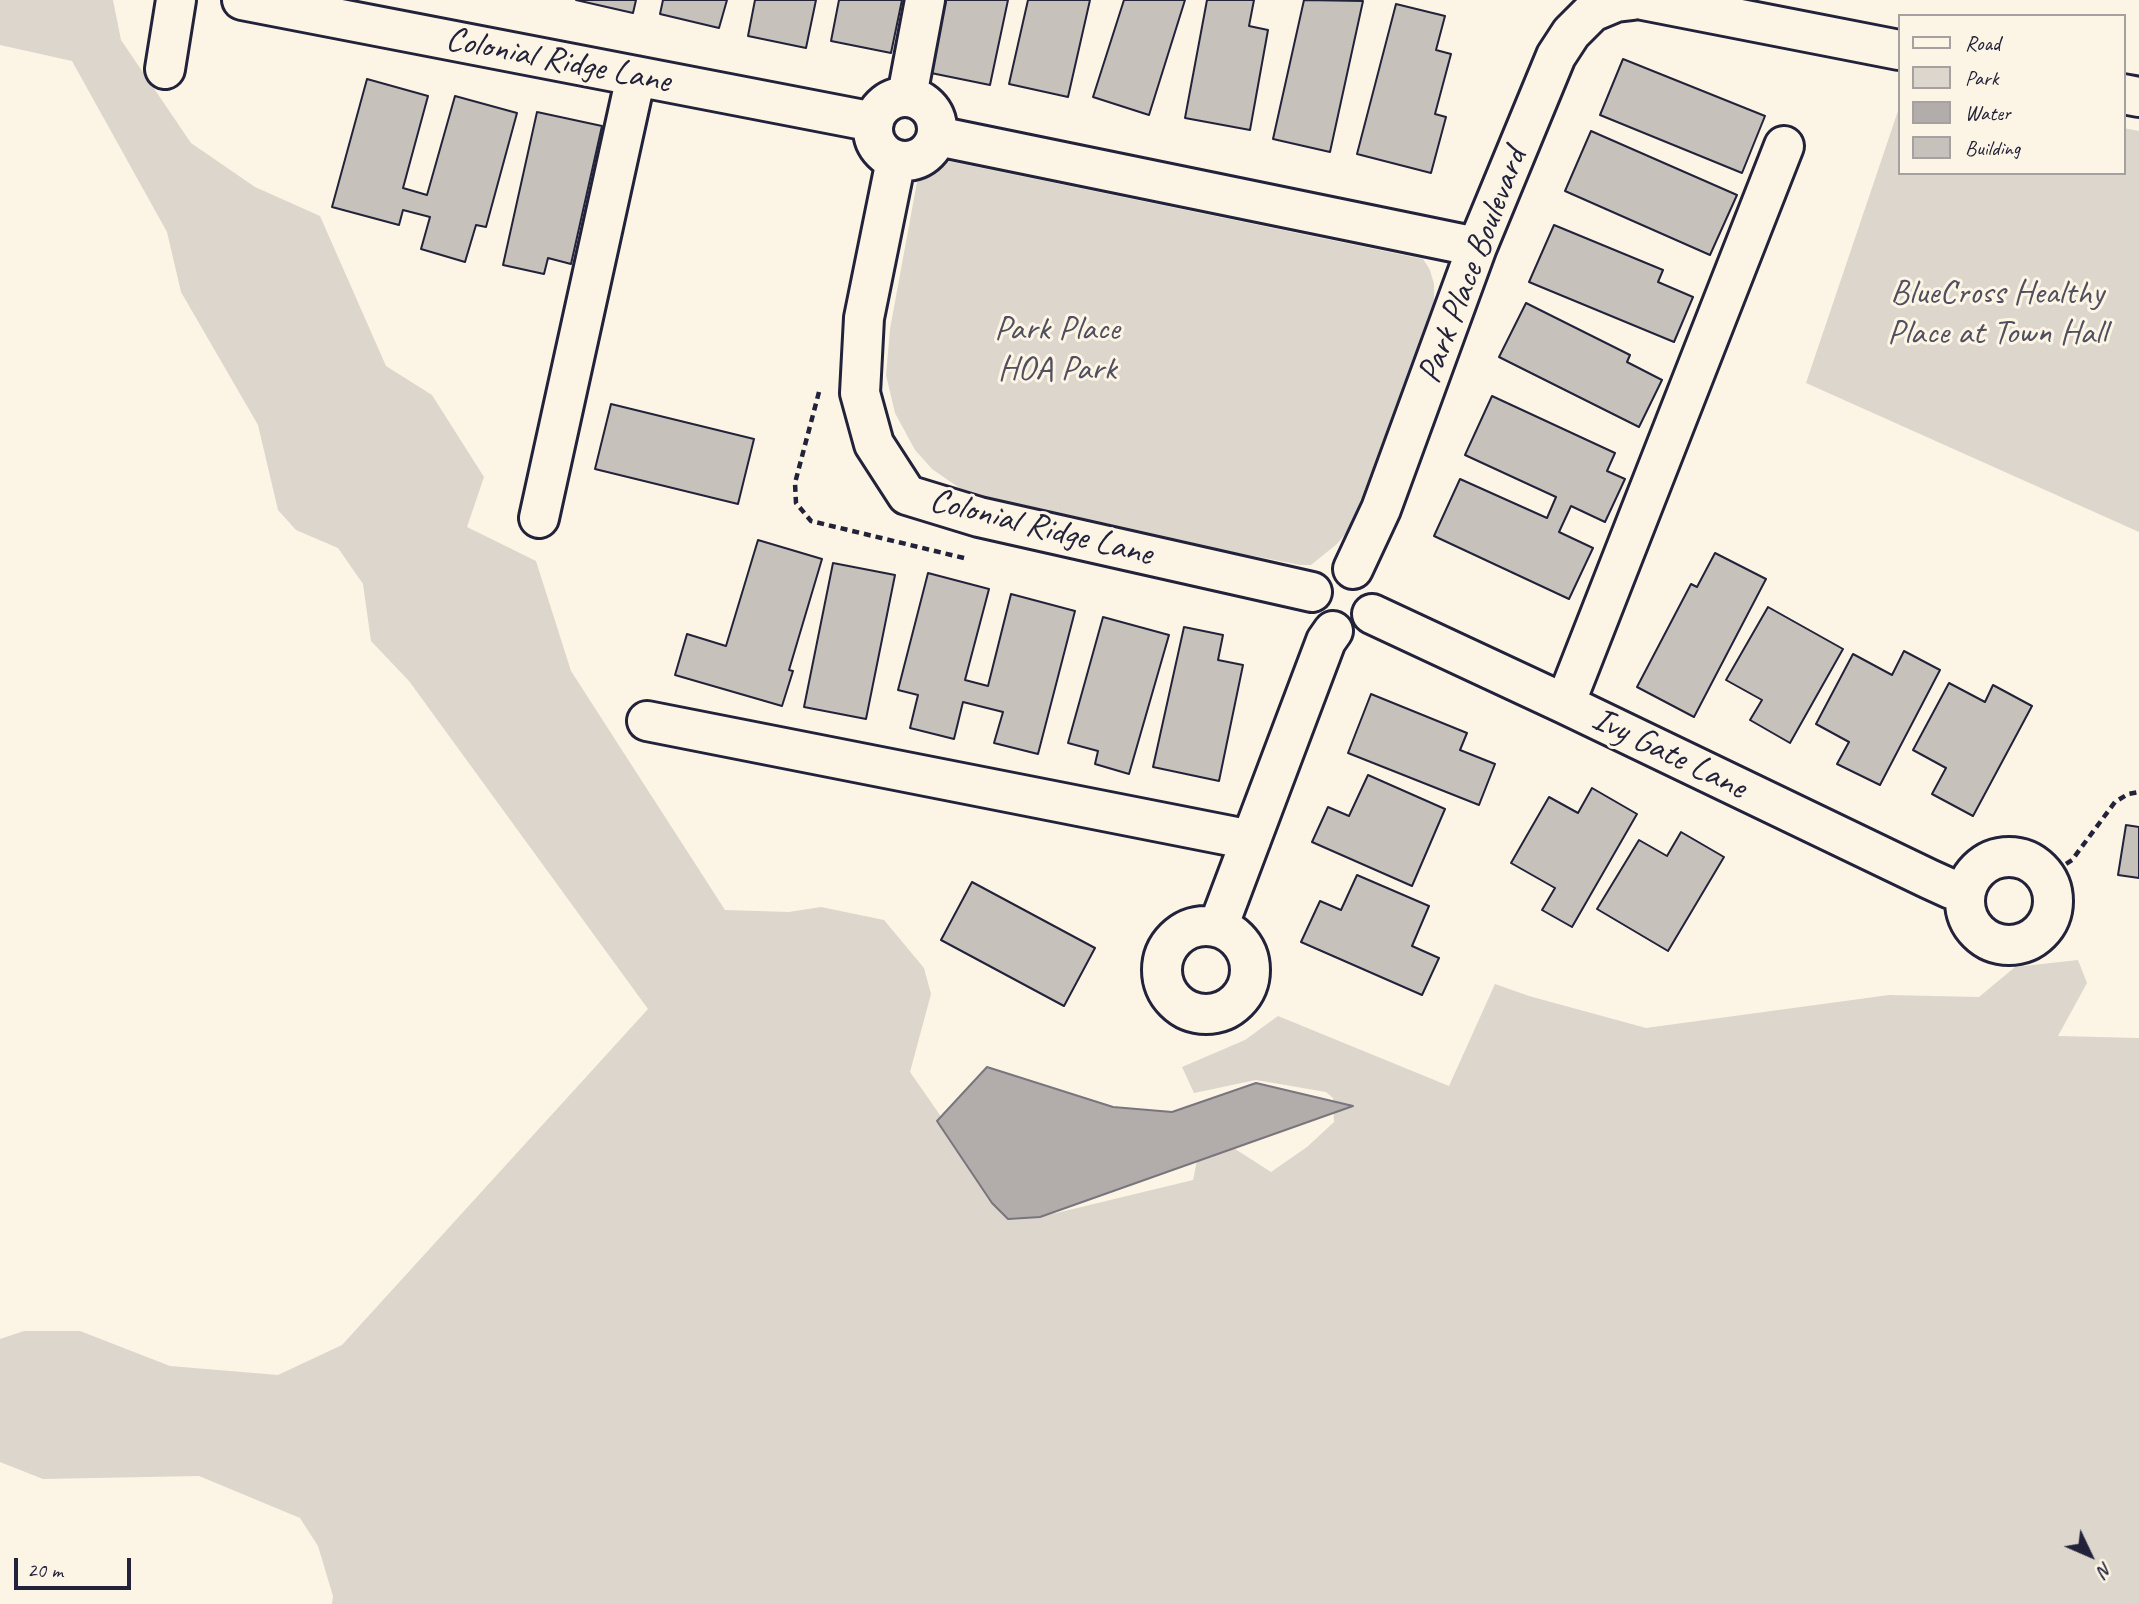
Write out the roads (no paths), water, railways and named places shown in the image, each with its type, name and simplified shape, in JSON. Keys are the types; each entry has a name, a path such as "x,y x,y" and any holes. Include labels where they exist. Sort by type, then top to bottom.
{"street":[{"path":"165,69 176,0"},
{"name":"Colonial Ridge Lane","path":"242,0 874,122"},
{"path":"906,96 925,0"},
{"name":"Park Place Boulevard","path":"1353,569 1381,509 1478,247 1556,56 1571,33 1592,12 1616,2 1633,0"},
{"path":"1643,0 1898,50"},
{"path":"539,518 636,76"},
{"path":"906,96 926,104 937,122 937,136 929,151 920,158 909,161 888,157 874,141 872,130 879,110 886,102 906,96"},
{"path":"937,136 1478,247"},
{"path":"1565,704 1784,146"},
{"name":"Colonial Ridge Lane","path":"896,160 864,318 860,393 874,444 907,495 979,517 1312,592"},
{"path":"1343,568 1353,569 1370,581 1376,600 1375,611 1363,627 1343,633 1333,631 1325,627 1312,611 1312,592 1324,575 1343,568"},
{"name":"Ivy Gate Lane","path":"1372,614 1929,879 1965,892"},
{"path":"1218,927 1326,641 1333,631"},
{"path":"647,721 1251,839"},
{"path":"2018,858 2031,862 2046,877 2053,897 2052,911 2046,924 2035,936 2022,943 2007,945 1992,942 1979,934 1970,922 1965,908 1965,892 1970,879 1990,860 2018,858"}],"water":[{"path":"987,1067 1113,1107 1172,1112 1256,1083 1353,1106 1040,1217 1008,1219 992,1203 937,1121"}],"park label":[{"name":"BlueCross Healthy Place at Town Hall","path":"1997,314"},
{"name":"Park Place HOA Park","path":"1057,350"}]}
